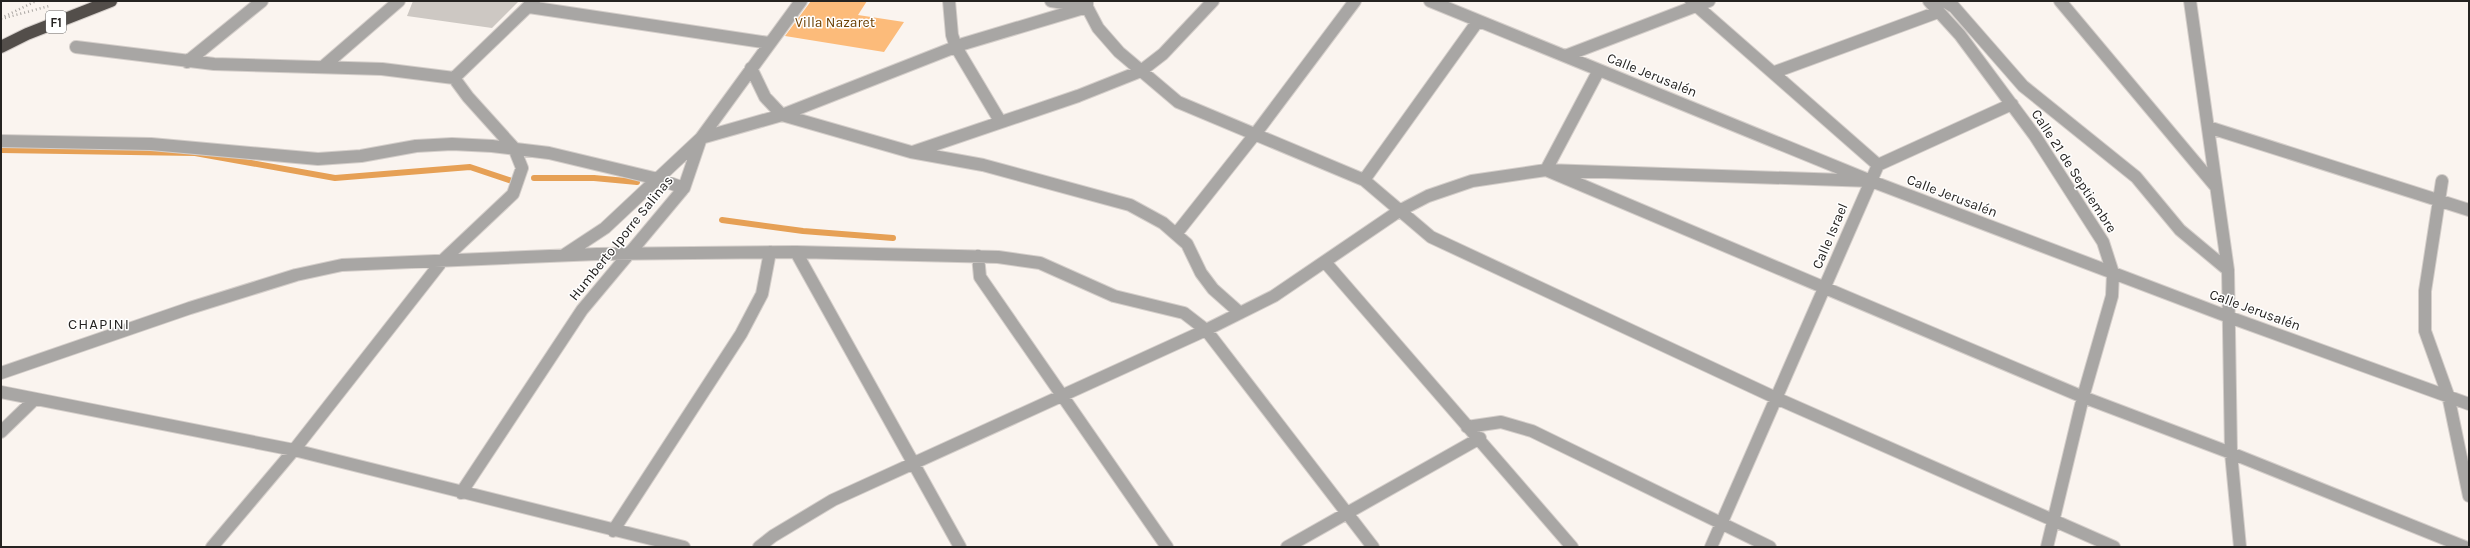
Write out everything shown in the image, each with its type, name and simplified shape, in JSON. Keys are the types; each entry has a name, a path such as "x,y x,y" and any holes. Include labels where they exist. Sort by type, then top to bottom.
{"highway":[{"name":"F1","path":"1,47 111,1"}],"street":[{"path":"187,62 262,1"},
{"path":"325,65 399,1"},
{"name":"Humberto Iporre Salinas","path":"461,493 582,310 626,255 684,188 701,138 801,1"},
{"path":"949,1 952,35 956,47 1000,121"},
{"path":"1051,1 1087,4"},
{"path":"911,152 1078,96 1141,71 1162,54 1213,1"},
{"path":"1176,234 1256,133 1355,1"},
{"name":"Calle Jerusalén","path":"1430,1 1870,181 2229,317 2448,395 2469,404"},
{"path":"1441,6 1455,1"},
{"path":"1565,56 1694,3 1709,1"},
{"name":"Calle 21 de Septiembre","path":"1929,1 1960,35 2035,136 2103,242 2113,273 2112,296 2084,397 2048,547"},
{"path":"1944,1 1954,7 2023,86 2055,110 2136,177 2180,230 2228,270"},
{"path":"2060,1 2216,188"},
{"path":"2190,1 2228,270 2231,453 2240,547"},
{"path":"1694,3 1878,165 2012,104"},
{"path":"454,78 532,4 770,43"},
{"path":"563,255 605,228 701,138 782,115 956,47 1087,4"},
{"path":"1087,4 1098,28 1119,52 1178,102 1256,133 1364,180 1431,237 1776,398 2114,547"},
{"path":"1774,72 1938,12"},
{"path":"1364,180 1478,21"},
{"path":"76,47 187,62 260,66 325,65 427,72 454,78 468,98 515,149 522,168 513,194 443,260 294,450 212,547"},
{"path":"751,68 765,97 782,115 911,152 983,165 1130,205 1163,223 1187,244 1201,273 1213,289 1240,313"},
{"path":"1546,170 1599,70"},
{"path":"2208,127 2469,210"},
{"path":"1,141 151,144 318,159 452,144 549,153 658,178 684,188"},
{"name":"Calle Israel","path":"1711,547 1878,165"},
{"path":"1546,170 2084,397 2231,453 2465,547"},
{"path":"759,547 773,536 833,500 1206,330 1274,296 1400,211 1428,196 1472,181 1546,170 1870,181"},
{"path":"2442,181 2425,291 2424,330 2448,395 2469,496"},
{"path":"1,372 190,308 296,275 342,265 563,255 770,252 898,256 998,256 1040,263 1114,296 1184,313 1206,330 1346,514 1373,547"},
{"path":"613,531 741,334 762,294 770,252"},
{"path":"796,252 960,547"},
{"path":"978,256 980,277 1167,547"},
{"path":"1325,262 1467,426 1480,438 1572,547"},
{"path":"1,392 294,450 613,531 684,547"},
{"path":"1,432 35,399"},
{"path":"1467,426 1502,422 1532,431 1721,525 1770,547"},
{"path":"1287,547 1480,438"}],"path":[{"path":"1,18 36,1"}],"green space":[{"name":"Villa Nazaret","path":"811,1 867,1 858,15 904,22 884,52 785,36"}],"building":[{"path":"413,1 519,1 492,28 407,16"}],"waterway":[{"path":"1,150 195,153 335,178 470,167 512,181"},
{"path":"534,178 594,178 637,182"},
{"path":"722,220 803,231 893,238"}],"district":[{"name":"CHAPINI","path":"99,324"}]}
